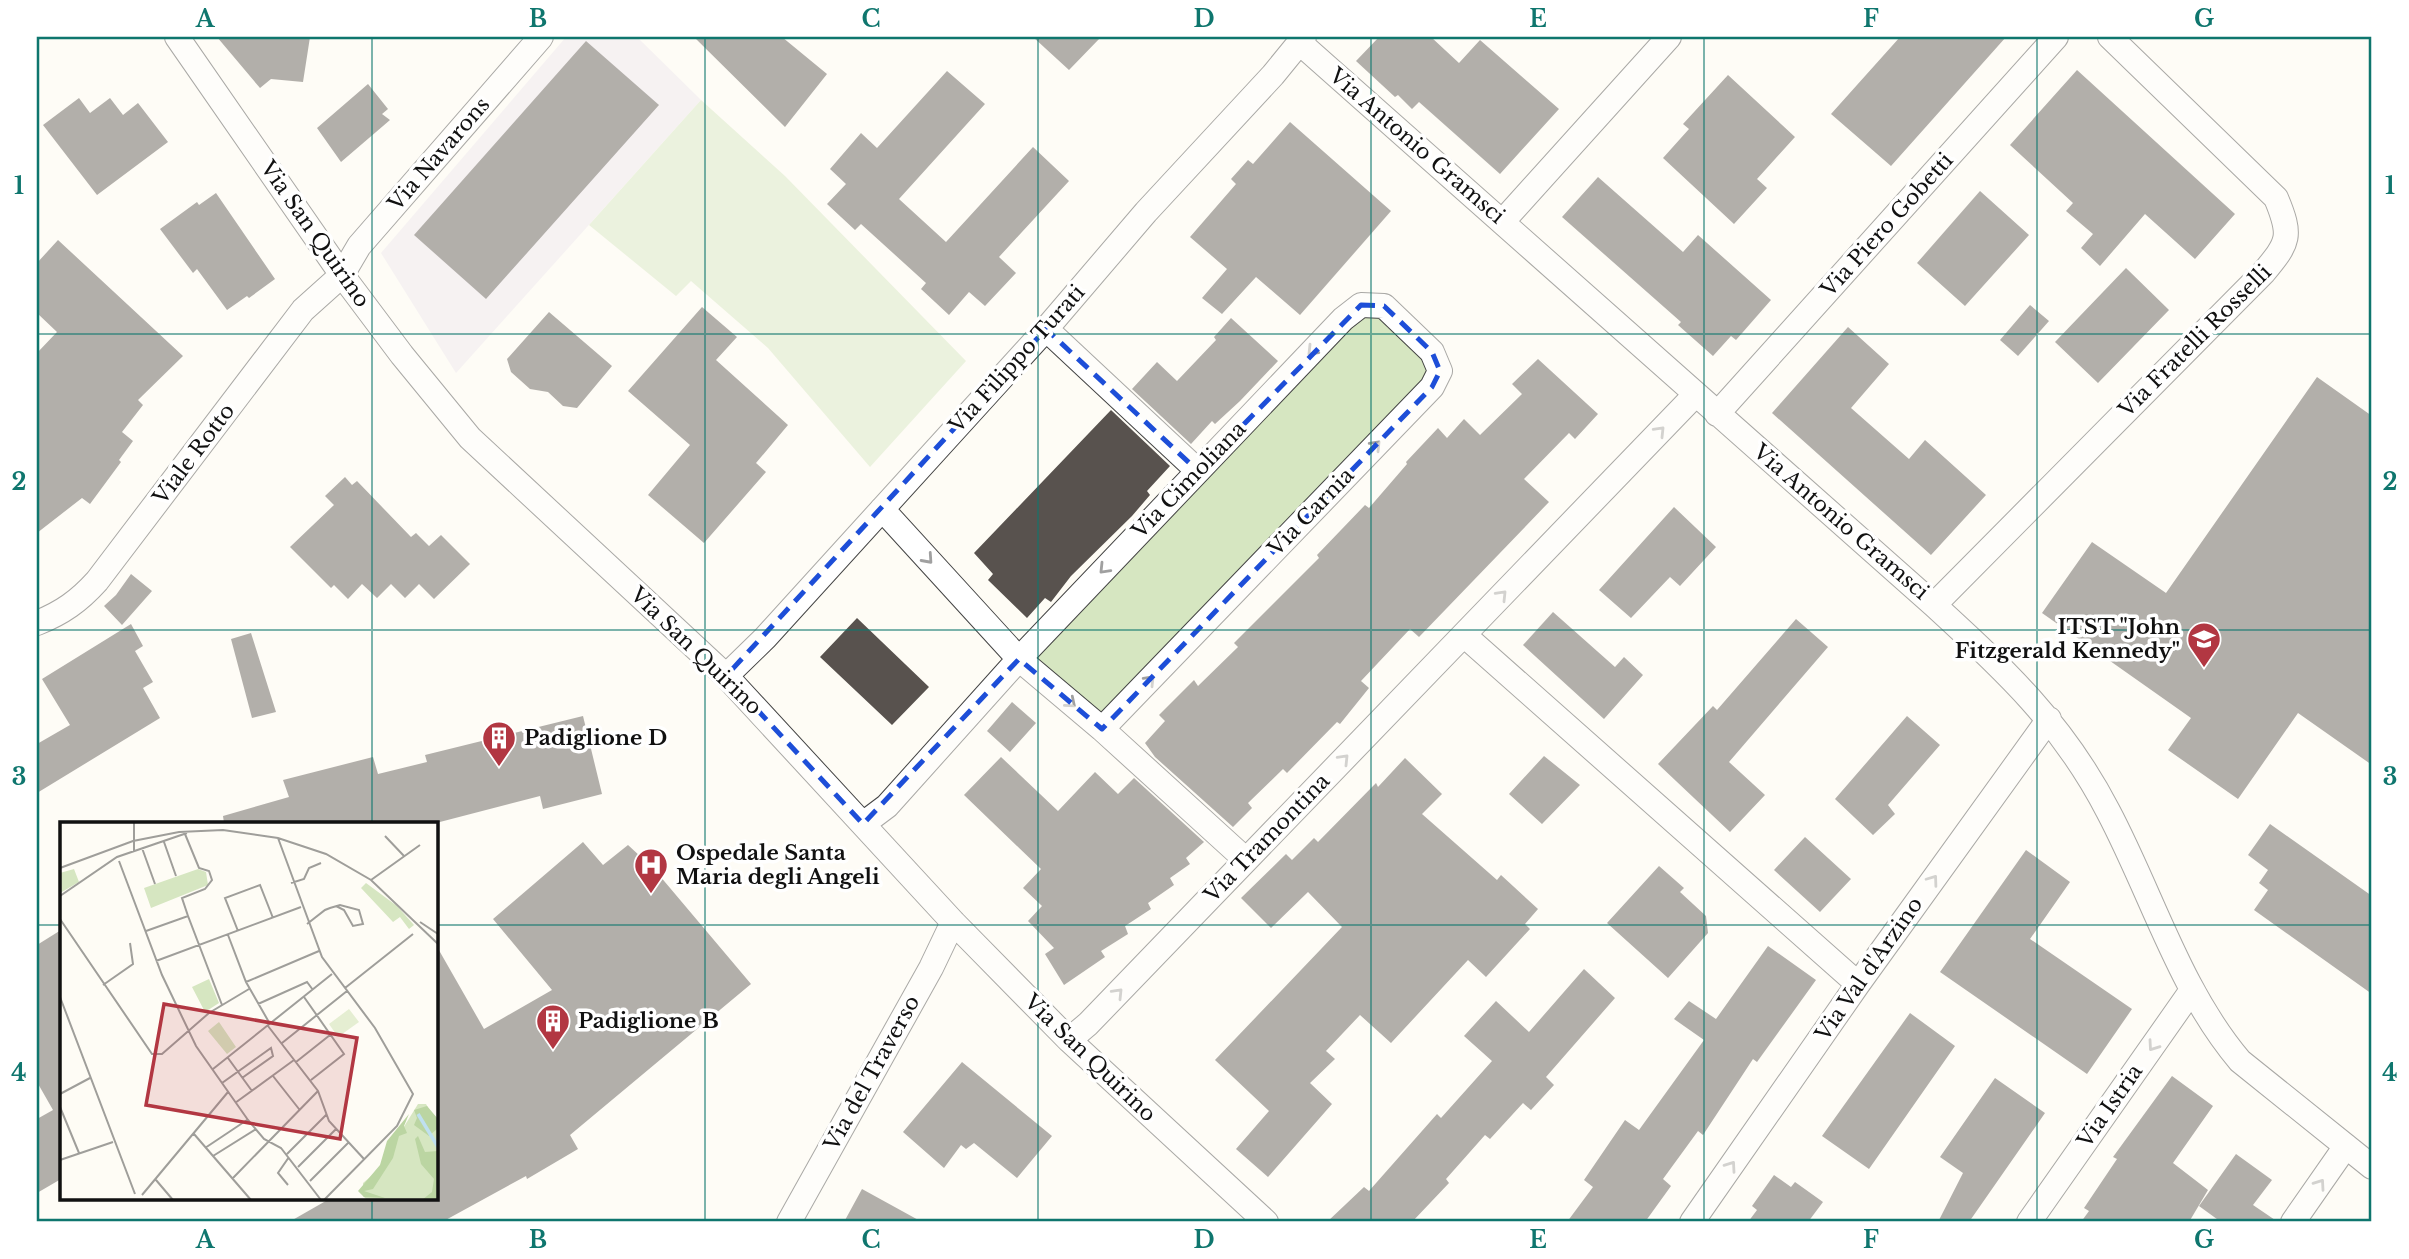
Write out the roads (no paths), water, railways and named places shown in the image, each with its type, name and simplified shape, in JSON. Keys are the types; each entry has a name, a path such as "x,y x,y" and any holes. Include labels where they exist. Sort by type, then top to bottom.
{"street":[{"name":"Via San Quirino","path":"177,37 342,275 402,355 470,438 726,676 953,922 1069,1040 1260,1221"},
{"name":"Via Navarons","path":"342,275 359,246 541,37"},
{"path":"1503,222 1669,37"},
{"name":"Via Piero Gobetti","path":"1717,414 2056,37"},
{"name":"Via Fratelli Rosselli","path":"1934,605 2264,272 2284,248 2286,221 2276,198 2110,37"},
{"name":"Via Antonio Gramsci","path":"1302,40 2000,666 2049,719 2077,756 2108,811 2192,990 2212,1025 2240,1060 2372,1167"},
{"name":"Via Filippo Turati","path":"726,676 765,638 1046,329 1146,212 1302,40"},
{"name":"Viale Rotto","path":"37,623 59,614 80,600 97,582 303,310 342,275"},
{"name":"Via Cimoliana","path":"863,824 887,806 1019,659 1343,319 1361,305"},
{"name":"Via Carnia","path":"1102,729 1432,387 1440,371 1432,352 1384,306 1361,305"},
{"path":"1046,329 1198,471"},
{"name":"Via Tramontina","path":"1069,1040 1088,1024 1695,395"},
{"path":"882,509 1019,659 1102,729 1246,860"},
{"path":"1464,635 1858,984"},
{"name":"Via Val d'Arzino","path":"1692,1222 1858,984 2049,719"},
{"name":"Via del Traverso","path":"789,1222 931,968 953,922"},
{"name":"Via Istria","path":"2029,1222 2192,990"},
{"path":"2293,1222 2346,1146"}],"place":[{"name":"ITST \"John Fitzgerald Kennedy\"","path":"2204,669"},
{"name":"Padiglione D","path":"499,768"},
{"name":"Ospedale Santa Maria degli Angeli","path":"651,895"},
{"name":"Padiglione B","path":"553,1051"}]}
